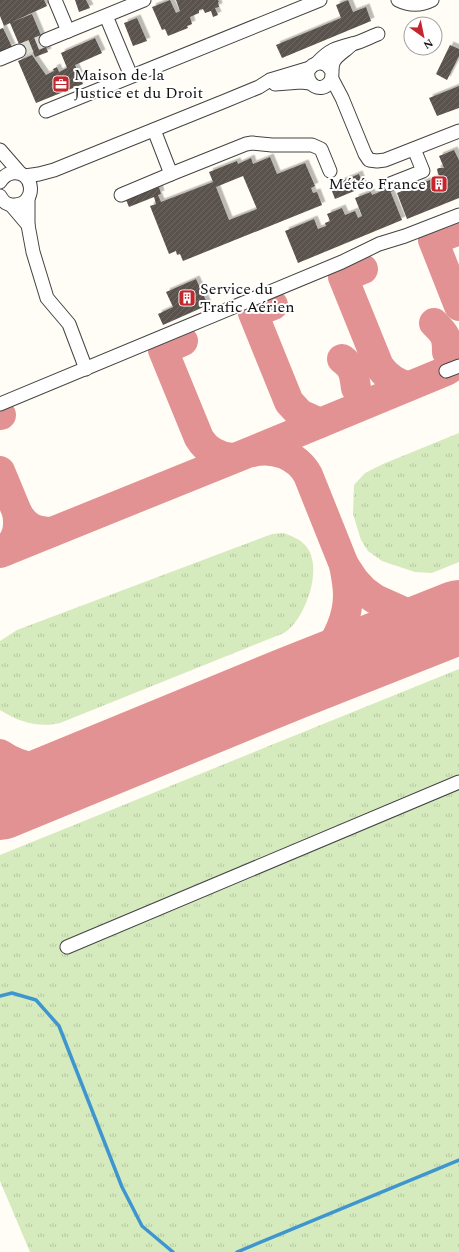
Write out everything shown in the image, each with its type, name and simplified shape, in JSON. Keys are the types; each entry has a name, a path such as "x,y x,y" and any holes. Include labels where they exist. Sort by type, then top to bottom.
{"street":[{"path":"54,0 68,31"},
{"path":"46,40 144,0"},
{"path":"46,111 320,0"},
{"path":"398,0 414,5 426,3 432,0"},
{"path":"106,16 131,76"},
{"path":"378,34 352,44 339,47 327,53 314,65 308,76 315,85 345,109 350,116 365,154 369,160 385,160 459,131"},
{"path":"259,87 282,83 301,82 315,85 327,85 332,74 334,61 352,44"},
{"path":"0,59 19,51"},
{"path":"2,180 10,173 23,175 39,174 54,170 259,87 270,80 314,65 326,64 332,74 345,109"},
{"path":"154,130 171,174"},
{"path":"121,195 246,144 252,143 267,145 312,145 321,149 330,171"},
{"path":"390,184 423,171 414,149"},
{"path":"0,150 29,180 30,194 28,225 33,252 47,298 69,324 86,369"},
{"path":"0,150 2,180"},
{"path":"11,205 22,204 37,183 54,170"},
{"path":"0,196 6,203 11,205 28,225"},
{"path":"0,404 342,262 379,244 405,236 459,215"},
{"path":"446,371 459,366"},
{"path":"67,947 459,782"}],"green space":[{"path":"459,433 459,562 432,573 415,572 382,561 368,551 361,540 353,514 354,485 365,473 383,464"},
{"path":"284,533 298,539 305,545 311,554 313,579 310,592 299,617 284,633 60,723 44,725 29,723 14,718 0,710 0,641 17,630 272,534"},
{"path":"459,669 459,1252 30,1252 0,1181 0,855"}],"building":[{"path":"0,0 44,0 47,6 12,22 32,14 48,52 35,57 33,52 24,56 10,23 4,26 0,16"},
{"path":"75,0 86,0 90,8 79,12"},
{"path":"170,0 176,13 180,11 176,0 218,0 219,7 215,8 218,15 213,17 211,11 205,13 203,9 199,10 199,13 190,17 192,24 187,26 188,28 168,36 165,29 162,30 152,7"},
{"path":"348,0 353,12 366,7 371,21 282,58 276,45 341,18 336,5"},
{"path":"137,18 147,41 133,46 124,23"},
{"path":"3,28 12,47 0,52 0,29"},
{"path":"95,38 102,53 75,65 83,84 36,103 18,61 32,55 46,75 54,71 53,69 57,67 59,72 67,68 61,53"},
{"path":"450,45 459,49 459,56 447,80 436,74"},
{"path":"459,86 459,108 437,116 429,98"},
{"name":"Météo France","path":"454,150 459,160 459,198 407,219 397,193 440,176 437,169 444,168 439,156"},
{"path":"270,157 277,174 305,163 315,186 311,188 313,193 317,192 322,205 183,261 180,254 177,255 176,251 169,254 150,206 156,204 154,197 129,207 126,200 159,187 161,194 158,195 161,202 213,182 209,172 237,161 238,164 251,158 253,164","holes":["243,176 257,209 229,220 216,187"]},
{"path":"359,174 364,187 335,199 330,186"},
{"path":"389,188 402,220 298,263 285,231 314,219 318,229 326,226 325,223 330,221 327,214 342,208 345,215 355,211 358,218 362,216 355,198 371,192 372,195"},
{"name":"Service du Trafic Aérien","path":"196,279 208,305 163,325 158,314 173,307 166,292"}],"waterway":[{"path":"0,996 12,993 36,1000 59,1026 122,1187 142,1226 173,1252"},
{"path":"237,1252 459,1160"}],"taxiway":[{"path":"454,232 433,240 459,306"},
{"path":"363,269 343,277 379,366 392,379 400,384 409,386"},
{"path":"273,305 253,313 289,402 300,414 320,423"},
{"path":"434,323 445,336 447,342 447,352"},
{"path":"183,341 163,350 199,438 209,450 218,455 233,458"},
{"path":"342,359 349,365 353,372 356,388"},
{"path":"0,553 446,371 459,363"},
{"path":"252,452 268,451 284,454 298,462 303,468 308,475 344,565 354,580 364,591 375,599 404,612 415,615 444,617 459,615"},
{"path":"0,471 17,512"},
{"path":"5,551 17,533 17,512 23,521 31,528 40,531 52,532"},
{"path":"292,683 322,660 332,646 340,630 346,613 348,595 344,565"},
{"path":"0,754 9,760 28,767 49,770 80,770"}],"runway":[{"path":"0,803 292,683 459,617"}],"tunnel":[{"path":"19,51 46,40"}],"place":[{"name":"Maison de la Justice et du Droit","path":"61,84"},
{"name":"Météo France","path":"439,184"},
{"name":"Service du Trafic Aérien","path":"187,298"}]}
